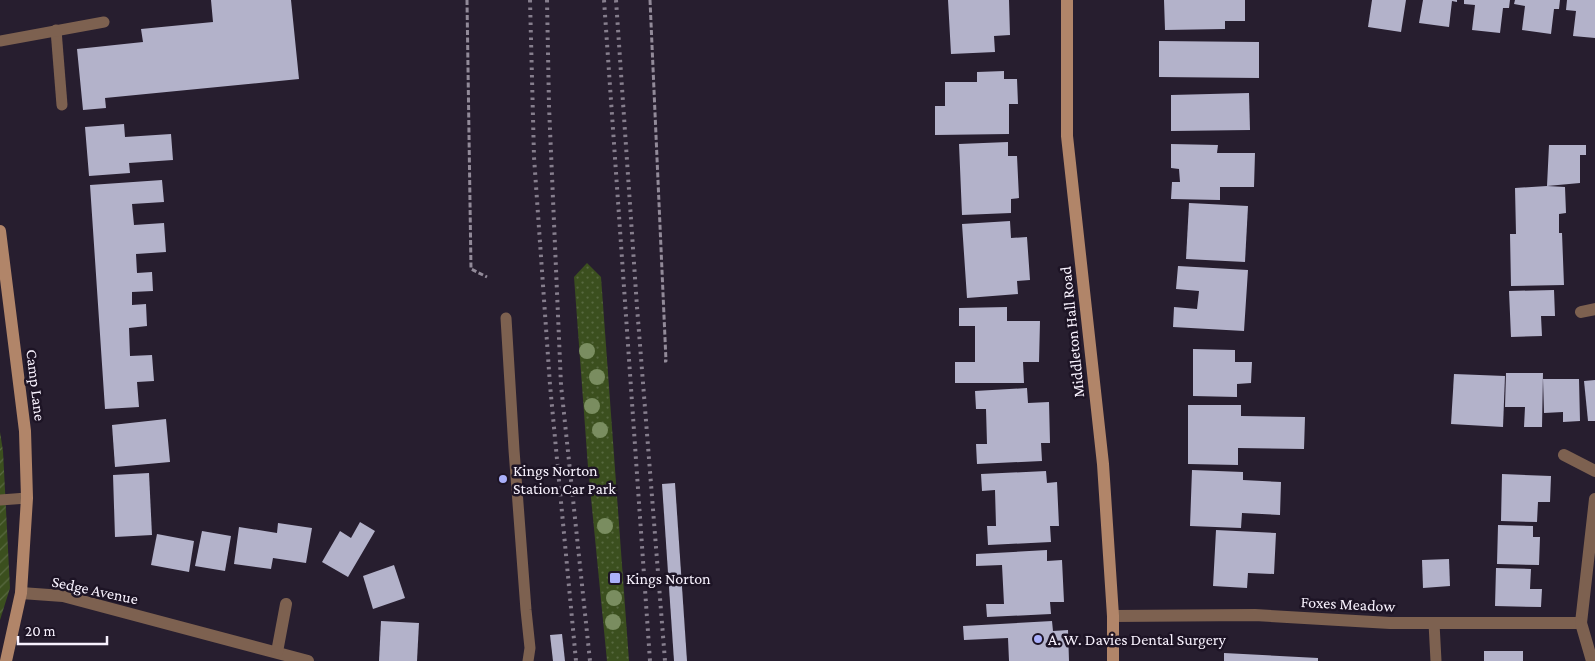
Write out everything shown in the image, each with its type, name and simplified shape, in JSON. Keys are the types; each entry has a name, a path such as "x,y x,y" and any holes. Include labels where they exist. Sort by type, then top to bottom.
{"main road":[{"name":"Middleton Hall Road","path":"1067,0 1067,136 1103,464 1113,616 1113,661"},
{"name":"Camp Lane","path":"0,232 25,431 28,498 21,593 6,661"}],"street":[{"path":"1581,312 1595,309"},
{"path":"1564,455 1595,471"},
{"path":"1592,661 1581,622 1595,499"},
{"name":"Sedge Avenue","path":"21,593 63,596 308,661"},
{"path":"277,652 286,604"},
{"name":"Foxes Meadow","path":"1113,616 1254,615 1381,623 1581,622"}],"lane":[{"path":"0,41 104,22"},
{"path":"56,30 62,106"},
{"path":"506,318 514,450 530,648 528,661"},
{"path":"0,500 28,498"},
{"path":"1434,623 1436,661"}],"path":[{"path":"467,0 471,269 487,277"},
{"path":"650,0 666,361 664,361"}],"green space":[{"path":"587,263 601,277 629,661 607,661 588,467 574,277"},
{"path":"0,432 3,451 10,588 0,620"}],"building":[{"path":"211,0 291,0 299,79 105,98 106,108 83,110 77,49 143,42 141,29 213,22"},
{"path":"948,0 1009,0 1010,35 994,36 995,52 951,54"},
{"path":"1164,0 1245,0 1245,21 1225,21 1225,29 1165,30"},
{"path":"1372,0 1406,0 1401,32 1368,27"},
{"path":"1423,0 1457,0 1457,2 1452,1 1449,27 1419,23"},
{"path":"1464,0 1510,0 1509,8 1503,8 1500,33 1472,30 1475,5 1464,4"},
{"path":"1515,0 1560,0 1559,9 1554,9 1551,34 1522,30 1525,6 1514,4"},
{"path":"1567,0 1595,0 1595,38 1573,36 1576,11 1566,10"},
{"path":"1159,41 1259,42 1259,78 1159,77"},
{"path":"1004,71 1004,79 1017,79 1018,104 1009,104 1009,134 935,135 935,106 945,106 945,82 977,82 977,72"},
{"path":"1249,93 1250,130 1171,131 1171,95"},
{"path":"124,124 125,137 171,134 173,160 129,163 130,173 89,176 85,127"},
{"path":"1008,142 1008,156 1017,156 1019,198 1011,199 1011,213 962,215 959,144"},
{"path":"1171,144 1218,145 1217,153 1255,153 1254,187 1220,187 1220,200 1171,199 1172,182 1180,182 1179,169 1171,168"},
{"path":"1549,145 1586,145 1586,155 1580,155 1580,183 1547,186"},
{"path":"162,180 164,202 132,204 134,225 164,223 166,252 136,254 137,273 152,272 153,291 132,292 132,305 146,304 147,326 129,328 130,356 152,355 154,381 137,382 139,407 105,409 90,185"},
{"path":"1565,187 1566,213 1559,214 1559,233 1562,233 1564,285 1511,286 1510,234 1516,234 1515,188"},
{"path":"1189,203 1248,206 1245,262 1186,259"},
{"path":"1010,221 1011,238 1027,237 1030,280 1017,281 1018,294 967,298 962,224"},
{"path":"1178,266 1248,270 1244,331 1173,327 1174,307 1197,309 1199,291 1176,289"},
{"path":"1554,290 1555,316 1541,316 1542,336 1511,337 1509,291"},
{"path":"1007,307 1007,321 1040,321 1039,362 1023,362 1024,383 955,383 955,362 975,362 975,326 959,326 959,308"},
{"path":"1193,349 1235,350 1235,362 1252,362 1251,383 1237,384 1237,397 1193,396"},
{"path":"1506,373 1543,373 1542,427 1524,427 1525,407 1505,407"},
{"path":"1454,374 1505,376 1503,427 1451,424"},
{"path":"1543,379 1579,379 1580,421 1563,422 1563,412 1544,413"},
{"path":"1595,380 1595,421 1588,421 1584,381"},
{"path":"1027,388 1028,403 1049,402 1050,443 1041,443 1042,461 977,464 976,444 987,444 986,409 976,409 975,391"},
{"path":"1188,405 1241,405 1241,416 1305,417 1304,449 1238,448 1238,465 1188,464"},
{"path":"166,419 170,462 115,467 112,425"},
{"path":"1192,470 1243,472 1243,480 1281,482 1280,515 1242,513 1241,528 1190,526"},
{"path":"1046,471 1047,483 1057,482 1059,526 1050,526 1051,542 988,545 987,526 996,526 995,490 982,491 981,474"},
{"path":"149,473 152,535 115,537 113,475"},
{"path":"1502,474 1551,476 1550,502 1538,502 1537,522 1501,521"},
{"path":"675,483 687,661 674,661 662,484"},
{"path":"360,522 375,531 348,577 322,562 340,531 351,538"},
{"path":"278,523 312,528 306,563 273,558 271,569 234,564 239,527 277,533"},
{"path":"1498,525 1533,526 1533,537 1540,537 1539,565 1497,564"},
{"path":"1216,530 1276,533 1274,574 1248,573 1247,588 1213,586"},
{"path":"202,531 231,536 225,571 195,566"},
{"path":"157,534 194,541 189,572 151,565"},
{"path":"1047,550 1047,561 1062,560 1064,602 1050,602 1051,614 987,617 986,604 1004,604 1002,565 976,566 976,554"},
{"path":"1449,559 1450,586 1423,588 1422,560"},
{"path":"394,565 405,598 373,609 363,576"},
{"path":"1496,568 1531,569 1530,589 1542,589 1541,607 1495,606"},
{"path":"381,621 419,623 417,661 379,661"},
{"name":"A. W. Davies Dental Surgery","path":"1052,621 1053,631 1068,630 1069,661 1009,661 1008,638 964,640 963,626"},
{"path":"562,634 565,661 553,661 550,635"},
{"path":"1484,651 1523,651 1523,661 1484,661"},
{"path":"1224,653 1318,658 1318,661 1224,661"}],"railway":[{"path":"530,0 534,157 550,385 576,661"},
{"path":"547,0 549,106 561,385 590,661"},
{"path":"604,0 650,661"},
{"path":"616,0 637,307 665,661"}],"place":[{"name":"Kings Norton Station Car Park","path":"503,479"},
{"name":"Kings Norton","path":"615,578"},
{"name":"A. W. Davies Dental Surgery","path":"1038,639"}]}
